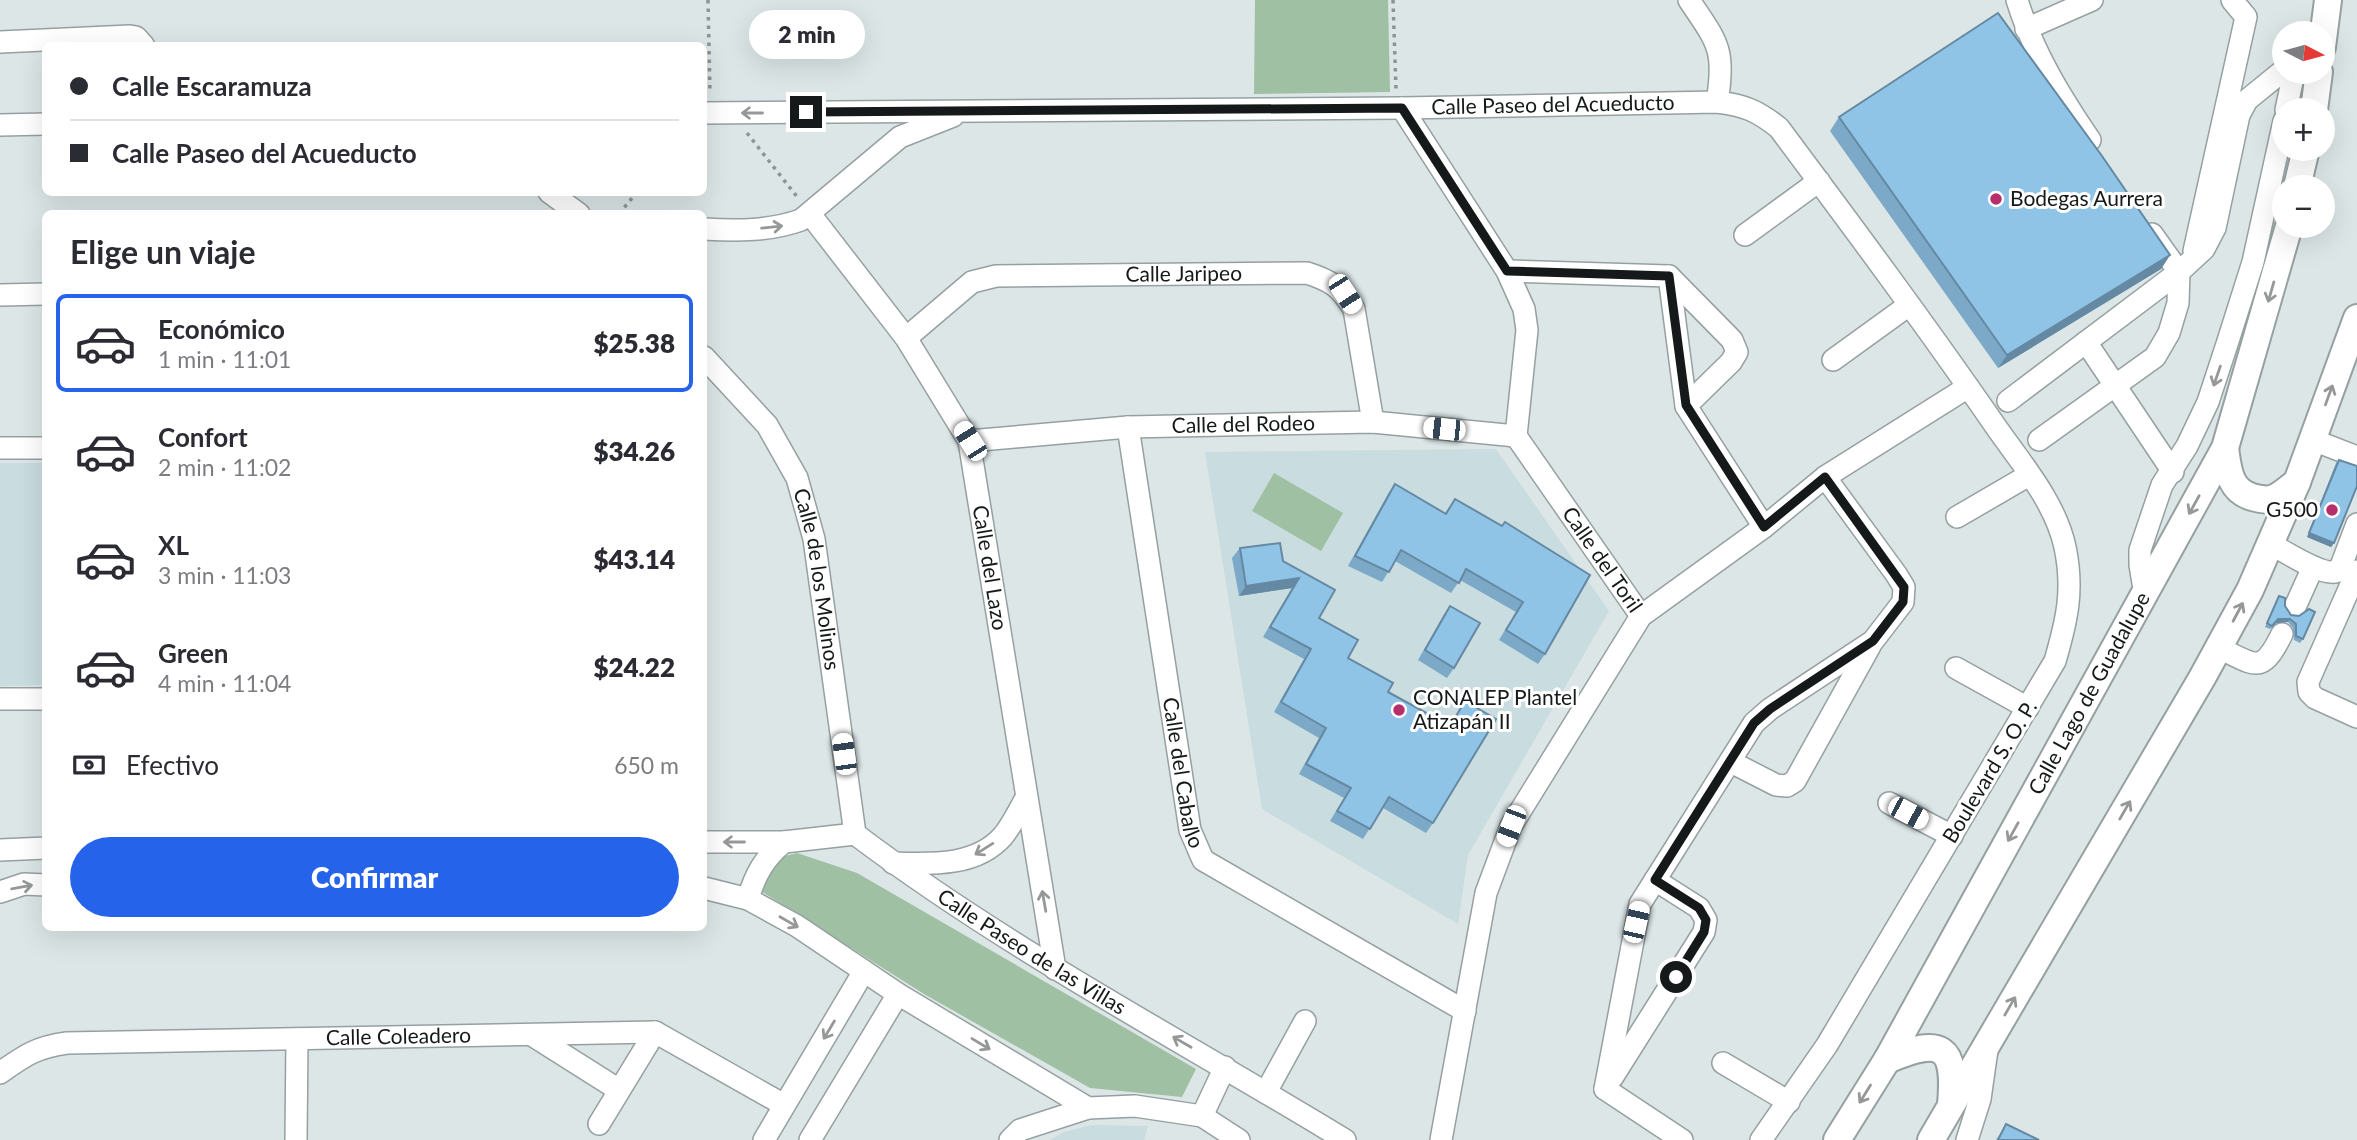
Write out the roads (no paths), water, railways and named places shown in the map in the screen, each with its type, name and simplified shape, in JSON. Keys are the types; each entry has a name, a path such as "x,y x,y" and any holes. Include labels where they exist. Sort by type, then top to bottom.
{"main road":[{"name":"Calle Lago de Guadalupe","path":"1837,1140 1887,1060 2225,448 2286,238"},
{"path":"1931,1140 2219,648 2250,590 2297,482 2357,318"},
{"path":"2225,448 2229,474 2236,488 2246,495 2262,500 2274,498 2297,482"},
{"path":"1887,1060 1910,1050 1929,1048 1943,1052 1951,1061 1951,1107"}],"street":[{"path":"1689,0 1717,42 1721,60 1717,102"},
{"path":"2017,0 2026,29 2059,96 2101,158"},
{"path":"2026,29 2092,0"},
{"path":"2039,440 2155,357 2169,333 2246,17 2232,0"},
{"path":"0,42 130,36 136,37 140,42"},
{"path":"2008,401 2186,266 2204,249 2215,228 2239,115 2247,100 2272,80"},
{"name":"Calle Paseo del Acueducto","path":"707,113 1402,108 1717,102 1740,105 1763,115 1779,128 1968,387"},
{"path":"1402,108 1507,271 1524,309 1527,330 1516,436"},
{"path":"707,229 734,231 782,226 810,214 900,137 967,111"},
{"path":"0,125 42,124"},
{"path":"2145,595 2140,550 2162,485 2173,472 2208,402 2253,262 2275,161"},
{"path":"1745,235 1819,181"},
{"path":"555,196 575,210"},
{"name":"Calle del Lazo","path":"810,214 906,338 970,441 1055,969"},
{"path":"2140,216 2186,266"},
{"path":"1507,271 1669,276 1732,340 1737,352 1731,362 1686,405"},
{"name":"Calle Jaripeo","path":"906,338 972,282 996,276 1307,273 1330,281 1345,294 1354,309 1373,422"},
{"path":"1669,276 1686,405 1764,527"},
{"path":"0,295 42,294"},
{"path":"1833,360 1909,305"},
{"path":"2086,342 2173,472"},
{"name":"Calle de los Molinos","path":"707,360 767,425 797,478 814,539 855,834"},
{"path":"1641,616 1764,527 1825,477 1968,387"},
{"name":"Boulevard S. O. P.","path":"1761,1140 1827,1045 2056,661 2068,618 2070,583 2064,545 2049,504 1968,387"},
{"name":"Calle del Rodeo","path":"970,441 1128,427 1373,422 1516,436"},
{"name":"Calle del Caballo","path":"1128,427 1190,830 1203,860 1465,1011"},
{"name":"Calle del Toril","path":"1441,1140 1486,892 1511,826 1641,616 1516,436"},
{"path":"2313,440 2357,457"},
{"path":"0,448 42,448"},
{"path":"1957,517 2029,475"},
{"path":"1731,762 1776,785 1787,786 1795,781 1873,641 1903,602 1904,587 1825,477"},
{"path":"2270,544 2314,567 2329,573 2336,572 2341,566 2357,524"},
{"path":"2295,607 2314,567"},
{"path":"2357,571 2308,682 2309,692 2315,698 2357,717"},
{"path":"2219,648 2254,664 2264,663 2271,656 2282,634"},
{"path":"1605,1089 1640,904 1754,723 1770,709 1873,641"},
{"path":"1956,668 2028,708"},
{"path":"0,699 42,699"},
{"path":"893,863 938,864 978,855 1003,837 1026,798"},
{"path":"1889,803 1952,836"},
{"path":"707,842 784,842 855,834"},
{"name":"Calle Paseo de las Villas","path":"855,834 893,863 1055,969 1346,1140"},
{"path":"748,898 761,865 770,853 784,842"},
{"path":"0,850 42,848"},
{"path":"1605,1089 1704,932 1706,920 1699,908 1655,880"},
{"path":"0,892 24,884 42,884"},
{"path":"707,889 748,898 797,926 898,994 1088,1108"},
{"path":"764,1140 864,971"},
{"path":"810,1140 898,994"},
{"path":"1266,1092 1305,1021"},
{"path":"599,1124 655,1032 784,1105"},
{"name":"Calle Coleadero","path":"0,1073 22,1057 44,1046 67,1043 655,1032"},
{"path":"532,1035 620,1090"},
{"path":"296,1140 297,1039"},
{"path":"1967,1140 1980,1099 1987,1045"},
{"path":"1723,1063 1789,1102"},
{"path":"1202,1116 1225,1067"},
{"path":"1605,1089 1682,1140"},
{"path":"1010,1140 1020,1130 1088,1108 1135,1105 1202,1116 1239,1140"}],"place":[{"name":"Bodegas Aurrera","path":"1996,199"},
{"name":"G500","path":"2332,510"},
{"name":"CONALEP Plantel Atizapán II","path":"1399,710"}]}
